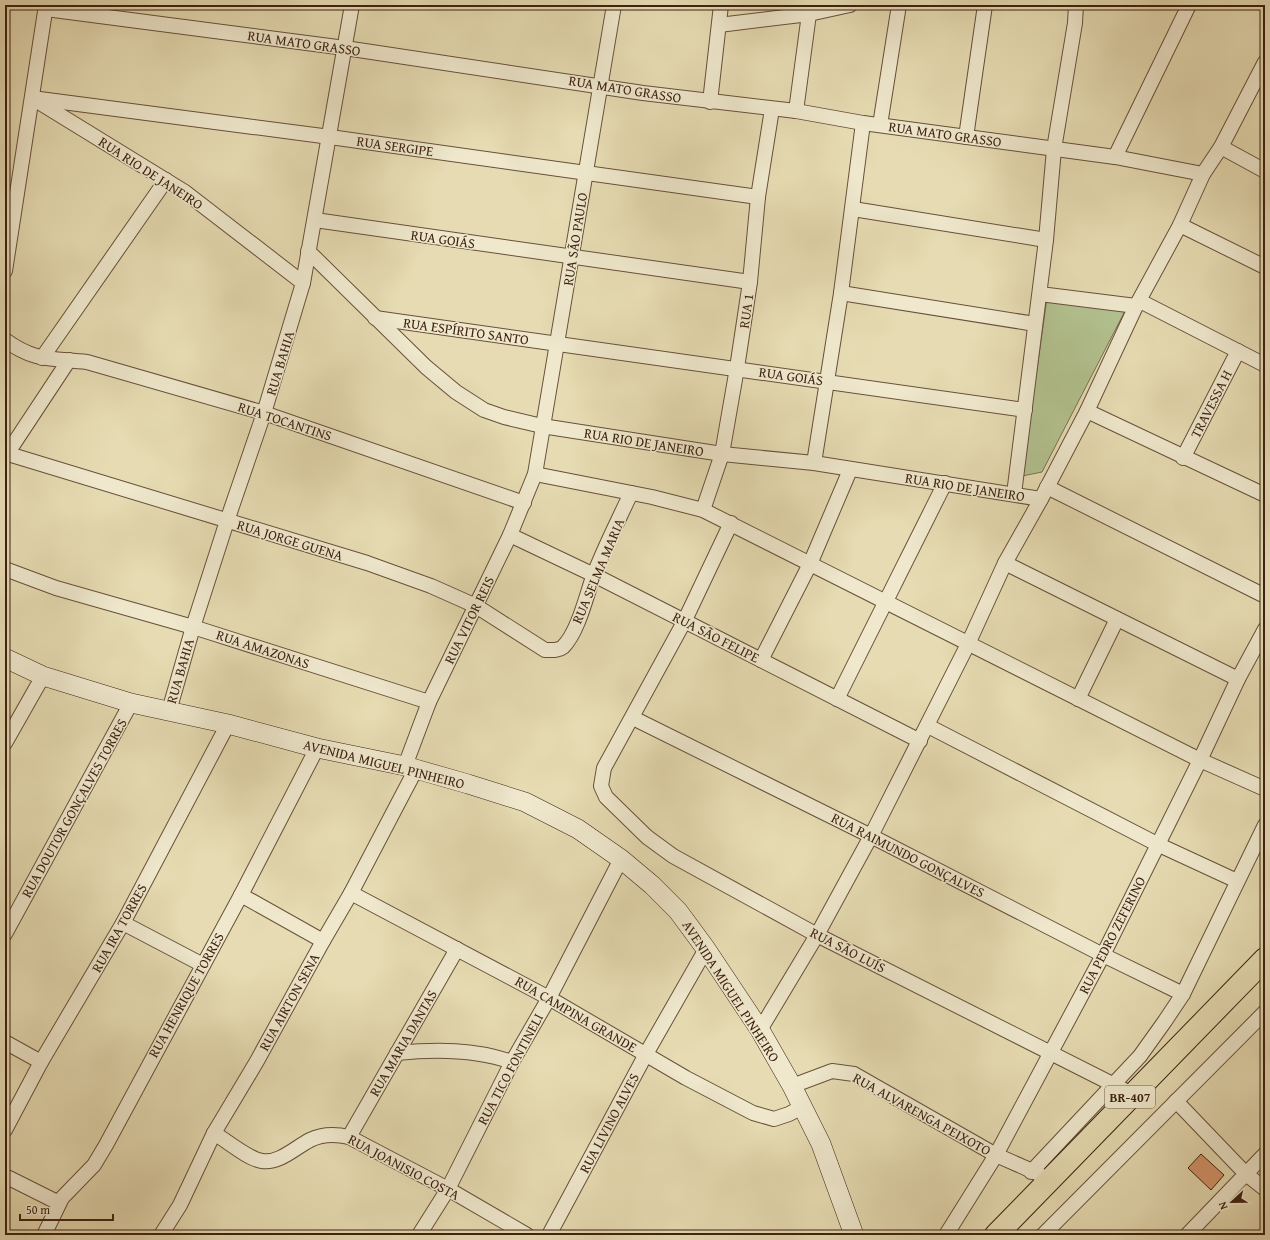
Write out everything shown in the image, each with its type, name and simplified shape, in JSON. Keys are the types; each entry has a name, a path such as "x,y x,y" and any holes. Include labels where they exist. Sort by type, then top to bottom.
{"highway":[{"name":"BR-407","path":"996,1235 1041,1175 1124,1089 1265,959"}],"street":[{"name":"RUA BAHIA","path":"169,711 193,627 264,413 303,284 352,5"},
{"name":"RUA SÃO PAULO","path":"535,474 542,426 558,344 602,86 614,5"},
{"path":"710,102 721,5"},
{"path":"719,25 808,14 850,5"},
{"path":"880,125 899,5"},
{"path":"966,137 985,5"},
{"path":"1014,494 1040,294 1054,149 1074,31 1076,5"},
{"path":"1115,157 1189,5"},
{"name":"RUA MATO GRASSO","path":"46,7 345,48 710,102 796,111 863,123 1115,157 1202,174"},
{"path":"5,271 8,229 32,98 46,7"},
{"path":"796,111 808,14"},
{"path":"760,1030 817,935 871,836 928,726 1005,563 1087,411 1138,303 1180,226 1202,174 1221,147 1263,71"},
{"name":"RUA SERGIPE","path":"32,98 330,137 758,197"},
{"name":"RUA RIO DE JANEIRO","path":"32,98 185,192 303,284"},
{"name":"RUA 1","path":"703,510 722,454 737,368 750,282 758,197 772,109"},
{"path":"814,463 841,293 863,123"},
{"path":"1221,147 1265,171"},
{"path":"42,358 166,180"},
{"path":"853,209 1046,240"},
{"name":"RUA GOIÁS","path":"315,220 750,282"},
{"path":"1180,226 1265,267"},
{"name":"RUA RIO DE JANEIRO","path":"308,252 426,367 468,402 504,417 542,426 722,454 814,463 850,470 1014,494 1044,493 1265,596"},
{"path":"841,293 1035,324"},
{"path":"1040,294 1138,303 1238,351 1265,366"},
{"name":"RUA ESPÍRITO SANTO","path":"375,318 558,344"},
{"name":"RUA TOCANTINS","path":"5,340 29,355 42,358 87,362 112,368 264,413 524,503"},
{"name":"RUA GOIÁS","path":"558,344 737,368 1025,410"},
{"name":"TRAVESSA H","path":"1183,458 1238,351"},
{"path":"6,454 69,360"},
{"path":"1087,411 1183,458 1265,495"},
{"name":"RUA JORGE GUENA","path":"6,454 367,563 431,586 476,606 545,650 556,650 562,647"},
{"path":"761,660 810,564 850,470"},
{"path":"535,474 675,502 703,510 1200,760 1265,789"},
{"name":"RUA VITOR REIS","path":"410,767 429,702 510,535 535,474"},
{"path":"837,699 945,483"},
{"name":"RUA SELMA MARIA","path":"562,647 576,625 594,575 631,493"},
{"path":"633,718 684,622 731,523"},
{"name":"RUA SÃO FELIPE","path":"510,535 594,575 684,622 920,740"},
{"path":"1005,563 1238,679"},
{"name":"RUA AMAZONAS","path":"5,570 56,588 193,627 429,702"},
{"path":"1078,699 1117,619"},
{"name":"RUA PEDRO ZEFERINO","path":"946,1235 996,1155 1103,955 1200,760 1238,679 1265,628"},
{"name":"AVENIDA MIGUEL PINHEIRO","path":"5,658 43,676 131,703 228,724 317,748 410,767 525,802 578,829 621,859 652,885 678,911 706,949 760,1030 792,1086 821,1144 854,1235"},
{"path":"5,743 43,676"},
{"name":"RUA DOUTOR GONÇALVES TORRES","path":"5,934 131,703"},
{"name":"RUA SÃO LUÍS","path":"633,718 604,768 601,786 603,793 620,813 647,837 673,856 706,876 817,935 1124,1089"},
{"name":"RUA RAIMUNDO GONÇALVES","path":"633,718 871,836 1103,955 1183,994"},
{"name":"RUA IRA TORRES","path":"5,1130 41,1062 123,923 228,724"},
{"path":"928,726 1157,844 1237,881"},
{"name":"RUA HENRIQUE TORRES","path":"44,1235 59,1203 70,1188 87,1172 98,1157 241,895 317,748"},
{"name":"RUA AIRTON SENA","path":"161,1235 180,1205 214,1133 351,893 410,767"},
{"path":"1124,1089 1140,1056 1183,994 1265,825"},
{"name":"RUA TICO FONTINELI","path":"419,1235 448,1189 512,1062 549,998 621,859"},
{"name":"RUA CAMPINA GRANDE","path":"351,893 549,998 713,1092 762,1117 774,1119 789,1114 802,1107"},
{"path":"241,895 323,941"},
{"path":"123,923 203,965"},
{"name":"RUA MARIA DANTAS","path":"349,1137 457,949"},
{"name":"RUA LIVINO ALVES","path":"549,1235 646,1054 706,949"},
{"path":"1043,1235 1265,1012"},
{"path":"5,1042 41,1062"},
{"path":"397,1053 448,1051 474,1052 490,1054 512,1062"},
{"name":"RUA ALVARENGA PEIXOTO","path":"792,1086 832,1071 854,1074 996,1155 1041,1175"},
{"path":"1176,1101 1246,1174 1265,1189"},
{"name":"RUA JOANISIO COSTA","path":"214,1133 252,1158 263,1161 278,1159 311,1139 338,1134 349,1137 448,1189 527,1235"},
{"path":"1187,1235 1265,1154"},
{"path":"5,1176 59,1203"}],"green space":[{"path":"1047,298 1126,309 1042,472 1022,476"}],"building":[{"path":"1201,1154 1224,1175 1211,1190 1188,1168"}]}
